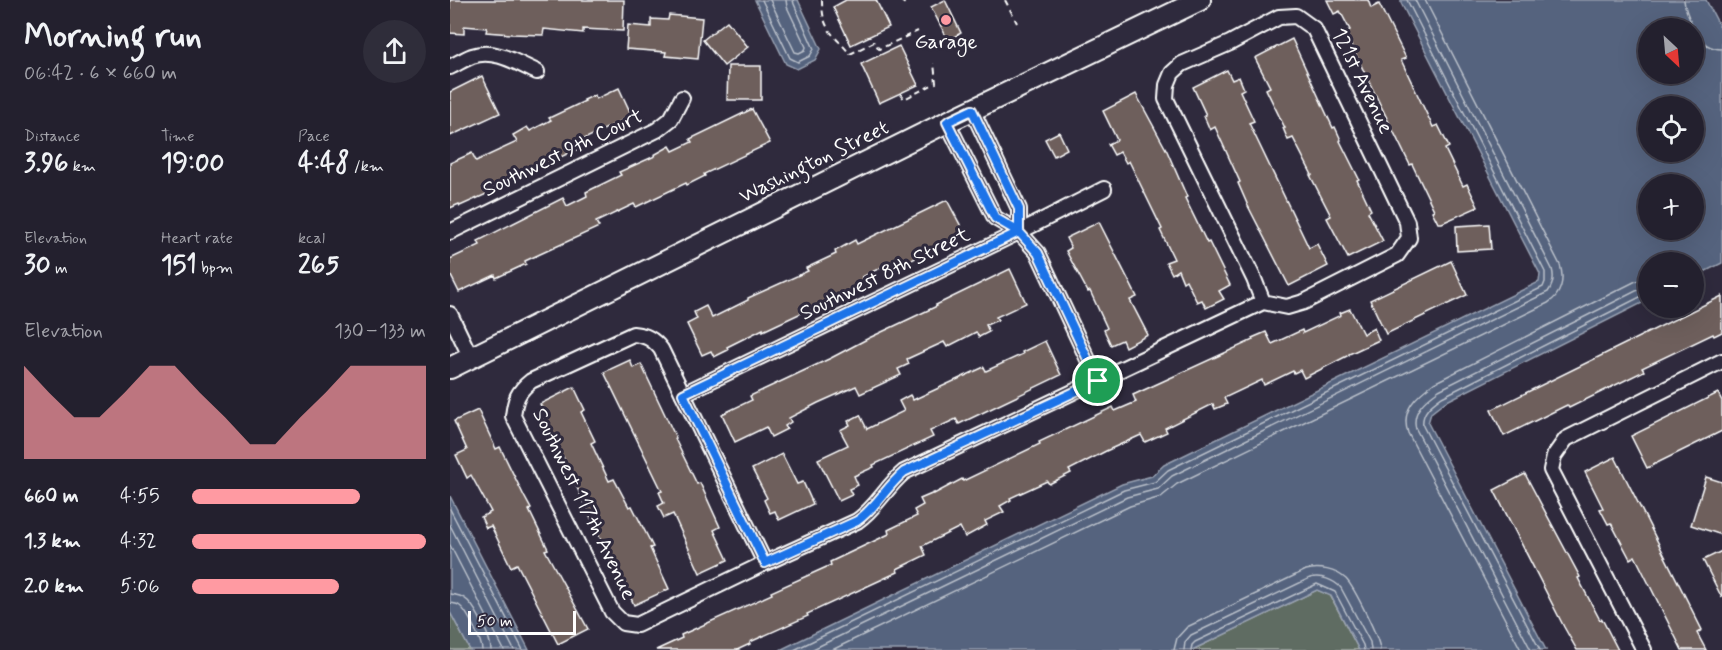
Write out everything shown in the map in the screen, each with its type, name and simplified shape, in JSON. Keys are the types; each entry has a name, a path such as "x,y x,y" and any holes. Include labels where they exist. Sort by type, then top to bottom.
{"street":[{"name":"Washington Street","path":"450,368 947,122 1200,0"},
{"name":"121st Avenue","path":"1296,16 1314,29 1407,222 1409,238 1397,255 1304,302 1287,307 1263,302 1166,99 1167,85 1172,74 1182,64 1230,43 1279,17 1296,16"},
{"path":"450,67 472,56 486,53 506,58 537,72"},
{"name":"Southwest 9th Court","path":"450,232 657,130 671,119 682,99"},
{"path":"972,110 1019,209 1019,232"},
{"path":"947,122 995,218 1019,232 1038,253 1098,381"},
{"name":"Southwest 8th Street","path":"683,394 1104,189"},
{"path":"683,394 765,563 857,521 869,513 893,481 904,472 1263,302"},
{"path":"450,314 471,358"},
{"name":"Southwest 117th Avenue","path":"683,394 661,349 644,334 633,334 531,381 520,390 513,416 612,612 623,623 637,626 765,563"},
{"path":"1644,650 1551,470 1554,456 1566,439 1722,361"}],"path":[{"path":"822,0 822,14 830,34 850,54 874,42"},
{"path":"900,0 906,5"},
{"path":"1005,0 1017,23"},
{"path":"879,49 918,30"},
{"path":"870,36 879,49 880,55"},
{"path":"900,93 904,99 936,83 934,63"}],"green space":[{"path":"1317,590 1330,595 1359,650 1192,650"},
{"path":"450,612 470,650 450,650"}],"water":[{"path":"755,0 798,0 821,49 815,60 797,69 786,64"},
{"path":"1401,0 1706,0 1722,31 1722,263 1704,272 1704,252 1638,252 1638,305 1445,402 1431,413 1428,423 1546,650 1359,650 1331,596 1317,590 1192,650 780,650 1122,484 1152,476 1164,465 1539,282 1540,274"},
{"path":"450,496 529,650 470,650 450,612"}],"building":[{"path":"450,0 624,0 623,31 583,29 583,33 544,29 543,35 511,34 486,32 487,28 464,26 464,34 450,33"},
{"path":"846,0 876,0 889,27 851,45 833,7"},
{"name":"Garage","path":"945,0 961,33 948,40 931,7"},
{"path":"1327,0 1368,0 1371,8 1379,4 1406,58 1401,60 1433,127 1438,125 1449,147 1445,149 1463,186 1467,184 1478,207 1438,223 1412,164 1410,165 1351,45 1346,32 1350,30 1340,11 1334,14"},
{"path":"669,15 702,18 698,59 665,56 666,52 626,49 628,25 651,27 651,19 668,20"},
{"path":"727,21 748,47 724,66 703,40"},
{"path":"1292,39 1359,179 1357,180 1371,210 1368,212 1383,241 1348,258 1327,218 1331,216 1310,175 1312,175 1293,138 1288,140 1283,128 1285,128 1266,89 1270,87 1255,58"},
{"path":"899,46 918,85 879,103 861,64"},
{"path":"728,66 761,66 761,100 727,100"},
{"path":"1227,70 1232,80 1239,77 1244,89 1240,91 1254,121 1249,123 1309,248 1317,244 1328,266 1289,286 1248,206 1238,183 1240,182 1215,127 1210,130 1193,87"},
{"path":"482,76 500,113 450,136 450,92"},
{"path":"619,88 632,116 580,141 583,147 489,189 491,192 450,208 450,163 472,153 476,161 517,142 513,135 527,127 530,131 551,120 549,118 584,100 595,95 596,99"},
{"path":"1136,94 1167,151 1187,197 1185,198 1230,285 1219,291 1224,299 1206,308 1202,300 1197,302 1186,280 1183,282 1178,270 1172,274 1166,262 1174,259 1129,161 1126,163 1120,152 1114,155 1108,144 1117,140 1103,111"},
{"path":"752,109 770,143 704,174 705,176 687,185 686,183 636,207 634,204 596,222 599,227 525,261 526,264 496,278 495,275 459,292 450,274 450,259 480,245 478,241 563,198 567,206 587,196 586,192 621,175 619,172 655,156 670,146 673,151 692,142 690,139"},
{"path":"1059,132 1067,149 1054,156 1045,139"},
{"path":"947,200 965,234 889,271 886,265 862,277 865,283 763,331 763,329 727,347 728,350 714,357 711,351 702,355 687,324 697,319 694,312 706,306 712,318 748,298 808,271 806,268 836,254 835,251 855,240 857,244"},
{"path":"1099,222 1137,297 1130,300 1148,335 1125,347 1122,340 1111,345 1104,330 1107,328 1090,291 1088,292 1066,251 1071,248 1066,238"},
{"path":"1489,224 1491,249 1457,251 1456,226"},
{"path":"1451,261 1467,295 1386,334 1370,300"},
{"path":"1010,269 1026,303 996,317 998,320 986,325 989,332 979,337 976,332 947,347 944,342 907,359 909,364 898,369 901,375 860,394 856,386 818,403 789,418 791,422 785,426 787,429 771,437 766,427 735,442 722,414 752,400 750,396"},
{"path":"1722,296 1722,332 1714,336 1713,334 1642,368 1644,371 1569,408 1567,405 1504,436 1491,410 1677,318 1704,318 1704,305"},
{"path":"1350,309 1363,334 1374,328 1379,340 1304,378 1300,370 1264,385 1262,380 1224,398 1227,404 1215,409 1213,404 1165,428 1167,432 1145,442 1141,435 1106,451 1069,470 1071,473 1049,484 1047,481 1010,498 1011,500 1000,506 1004,512 985,521 987,525 965,537 960,527 922,546 926,555 897,569 898,572 807,614 808,616 737,650 656,650 682,638 681,635 772,594 771,592 831,565 830,562 889,534 888,530 917,516 914,510 923,505 920,499 962,479 963,481 1113,407 1115,411 1136,402 1133,395 1253,340 1252,338 1266,332 1272,344 1302,330 1303,333"},
{"path":"1045,341 1061,375 959,424 956,419 930,431 933,437 854,476 858,485 849,489 852,495 839,501 818,459 848,445 840,430 850,425 848,421 860,415 867,429 904,411 899,401 910,395 913,400 984,367 986,371"},
{"path":"630,360 633,368 641,364 675,439 697,484 700,483 720,527 714,530 728,560 700,573 673,514 664,518 658,506 664,503 659,492 662,491 604,372"},
{"path":"574,387 585,410 581,412 595,441 591,443 609,481 614,479 629,507 632,506 653,547 650,548 669,589 634,605 541,415 545,413 540,404"},
{"path":"1718,393 1722,401 1722,431 1647,468 1631,436"},
{"path":"478,410 496,449 500,447 531,509 529,510 548,549 545,550 588,629 558,644 517,564 511,567 491,526 486,528 481,517 491,512 471,475 467,478 456,455 467,450 454,421"},
{"path":"782,454 797,484 803,482 813,504 779,520 775,511 770,513 764,500 767,498 752,469"},
{"path":"1615,457 1702,630 1697,633 1706,650 1682,650 1635,556 1630,559 1611,523 1608,524 1600,509 1603,508 1585,472"},
{"path":"1525,474 1580,577 1578,578 1600,620 1602,619 1618,650 1577,650 1564,627 1494,490"},
{"path":"1706,477 1722,482 1722,535 1691,525"},
{"path":"1722,551 1722,598 1703,560"}],"place":[{"name":"Garage","path":"946,20"}],"route":[{"path":"1098,381 904,472 893,481 869,513 857,521 765,563 683,394 1019,232 1019,209 972,110 947,122 995,218 1019,232 1038,253 1098,381"}]}
